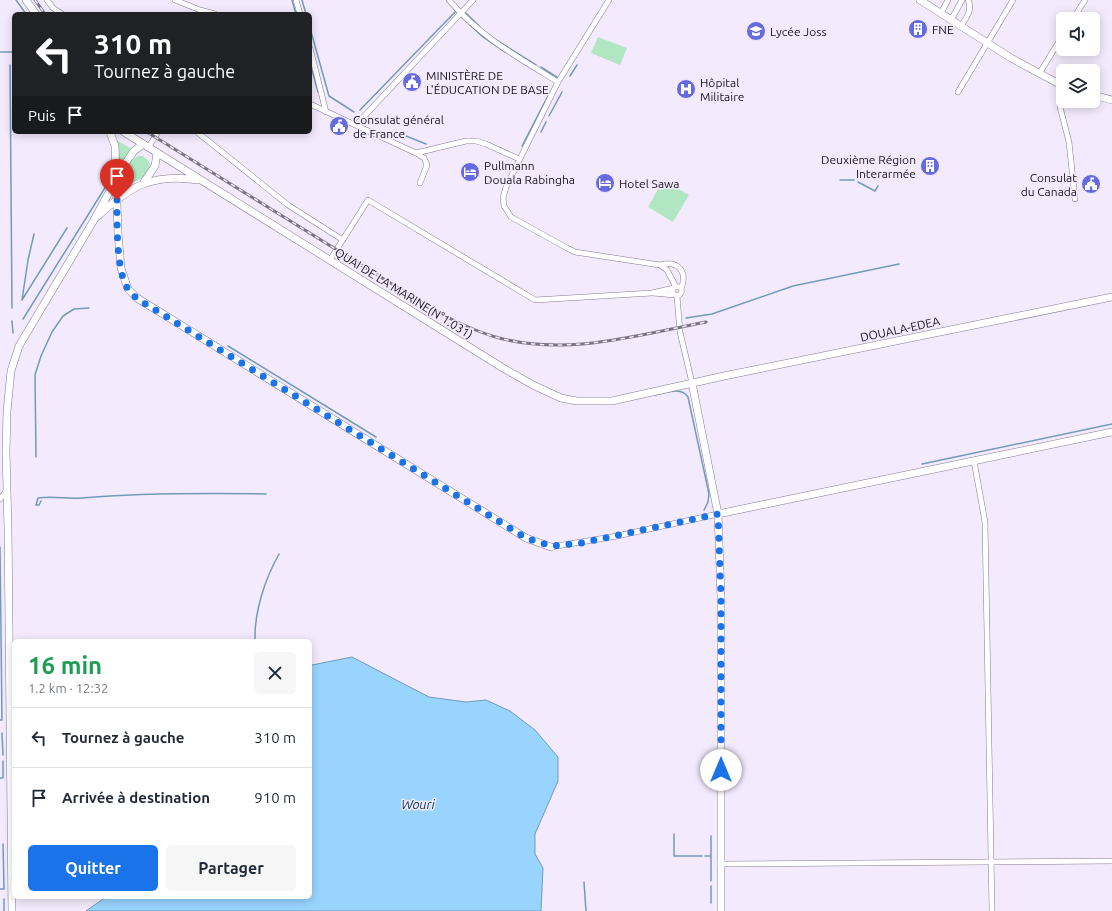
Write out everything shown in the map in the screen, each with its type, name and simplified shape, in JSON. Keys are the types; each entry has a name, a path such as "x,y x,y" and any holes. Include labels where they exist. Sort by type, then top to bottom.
{"main road":[{"path":"26,0 35,12"},
{"path":"920,0 1039,74 1056,82"},
{"path":"1100,97 1112,100"},
{"path":"111,134 115,146 118,233 123,280 128,289 136,298 526,538 551,546"},
{"name":"QUAI DE LA MARINE(N°1.031)","path":"127,134 503,368 533,385 561,398 576,401 612,401 692,383"},
{"path":"12,911 7,490 7,411 10,371 15,355 94,220 129,156 146,146"},
{"path":"141,185 153,171 157,153"},
{"path":"94,220 117,200 141,185 167,177 202,180"},
{"name":"DOUALA-EDEA","path":"692,383 1112,297"},
{"path":"692,383 718,514 721,597 721,911"},
{"path":"718,514 1112,432"}],"street":[{"path":"47,0 53,8 59,12"},
{"path":"176,0 208,12"},
{"path":"296,0 299,12"},
{"path":"449,0 460,14 489,38 558,82"},
{"path":"356,125 473,0"},
{"path":"609,0 558,82 519,159 503,198 504,206 511,216 575,252 660,265 671,263 680,268 683,277 677,288"},
{"path":"941,13 948,0"},
{"path":"951,20 962,0"},
{"path":"960,26 970,10 968,0"},
{"path":"958,92 1013,0"},
{"path":"1077,12 1085,0"},
{"path":"1039,74 1056,46"},
{"path":"312,56 326,112"},
{"path":"312,105 424,158 427,165 420,183"},
{"path":"1060,108 1070,142 1075,199"},
{"path":"146,146 156,134"},
{"path":"199,134 288,205 343,240"},
{"path":"416,153 466,141 476,141 519,159"},
{"path":"330,260 368,200 535,300 652,292 677,288"},
{"path":"652,292 676,295 682,293 677,288 667,270 660,265"},
{"path":"676,295 680,332 692,383"},
{"path":"974,461 985,522 992,911"},
{"path":"0,500 7,490"},
{"path":"551,546 617,536 718,514"},
{"path":"720,864 1112,861"}],"green space":[{"path":"598,37 627,48 620,65 591,53"},
{"path":"116,140 132,149 121,165 119,163"},
{"path":"138,156 143,156 149,161 150,169 145,177 123,187 122,184 130,162"},
{"path":"663,180 689,195 673,222 648,207"}],"water":[{"name":"Wouri","path":"352,657 429,697 466,702 486,700 510,711 535,730 558,757 558,781 535,834 535,854 543,868 541,911 86,911 103,899 312,899 312,665"}],"waterway":[{"path":"16,0 25,12"},
{"path":"292,0 295,12"},
{"path":"302,0 305,12"},
{"path":"360,110 456,11"},
{"path":"466,13 480,27"},
{"path":"469,24 483,37 505,52"},
{"path":"312,35 329,96 354,112"},
{"path":"498,41 536,65"},
{"path":"0,52 12,52"},
{"path":"10,65 12,308"},
{"path":"570,76 577,65"},
{"path":"541,67 558,78"},
{"path":"312,70 318,92"},
{"path":"522,146 550,92"},
{"path":"549,116 562,92"},
{"path":"368,116 367,117 371,119"},
{"path":"541,132 546,122"},
{"path":"406,136 426,144"},
{"path":"23,319 113,175"},
{"path":"840,180 854,180"},
{"path":"858,182 875,191 878,186"},
{"path":"34,234 28,260 22,300 67,228"},
{"path":"686,318 712,314 793,286 899,264"},
{"path":"36,457 35,375 41,356 52,332 63,316 74,309 89,308"},
{"path":"12,321 13,333"},
{"path":"228,346 376,437"},
{"path":"655,395 677,391 688,397 709,494 708,502 704,510"},
{"path":"922,464 1112,424"},
{"path":"41,501 39,505 36,505 38,498 44,497 76,498 173,494 266,494"},
{"path":"0,547 2,720 0,720"},
{"path":"255,639 256,619 261,596 269,574 279,554"},
{"path":"2,733 3,755"},
{"path":"0,778 3,778 3,761"},
{"path":"674,834 674,856 702,856"},
{"path":"711,836 711,881"},
{"path":"0,889 4,889 3,844"},
{"path":"705,856 710,856"},
{"path":"584,882 586,911"},
{"path":"711,886 711,903"},
{"path":"4,899 4,911"}],"railway":[{"path":"35,0 44,12"},
{"path":"150,134 437,312 491,336 525,343 551,345 577,344 629,338 706,322"}],"place":[{"name":"FNE","path":"918,29"},
{"name":"Lycée Joss","path":"756,31"},
{"name":"MINISTÈRE DE L'ÉDUCATION DE BASE","path":"412,82"},
{"name":"Hôpital Militaire","path":"686,89"},
{"name":"Consulat général de France","path":"339,126"},
{"name":"Deuxième Région Interarmée","path":"930,166"},
{"name":"Pullmann Douala Rabingha","path":"470,172"},
{"name":"Hotel Sawa","path":"605,183"},
{"name":"Consulat du Canada","path":"1091,184"}],"route":[{"path":"117,200 118,233 123,280 128,289 136,298 335,419 526,538 551,546 581,543 718,514 721,597 721,770"}]}
